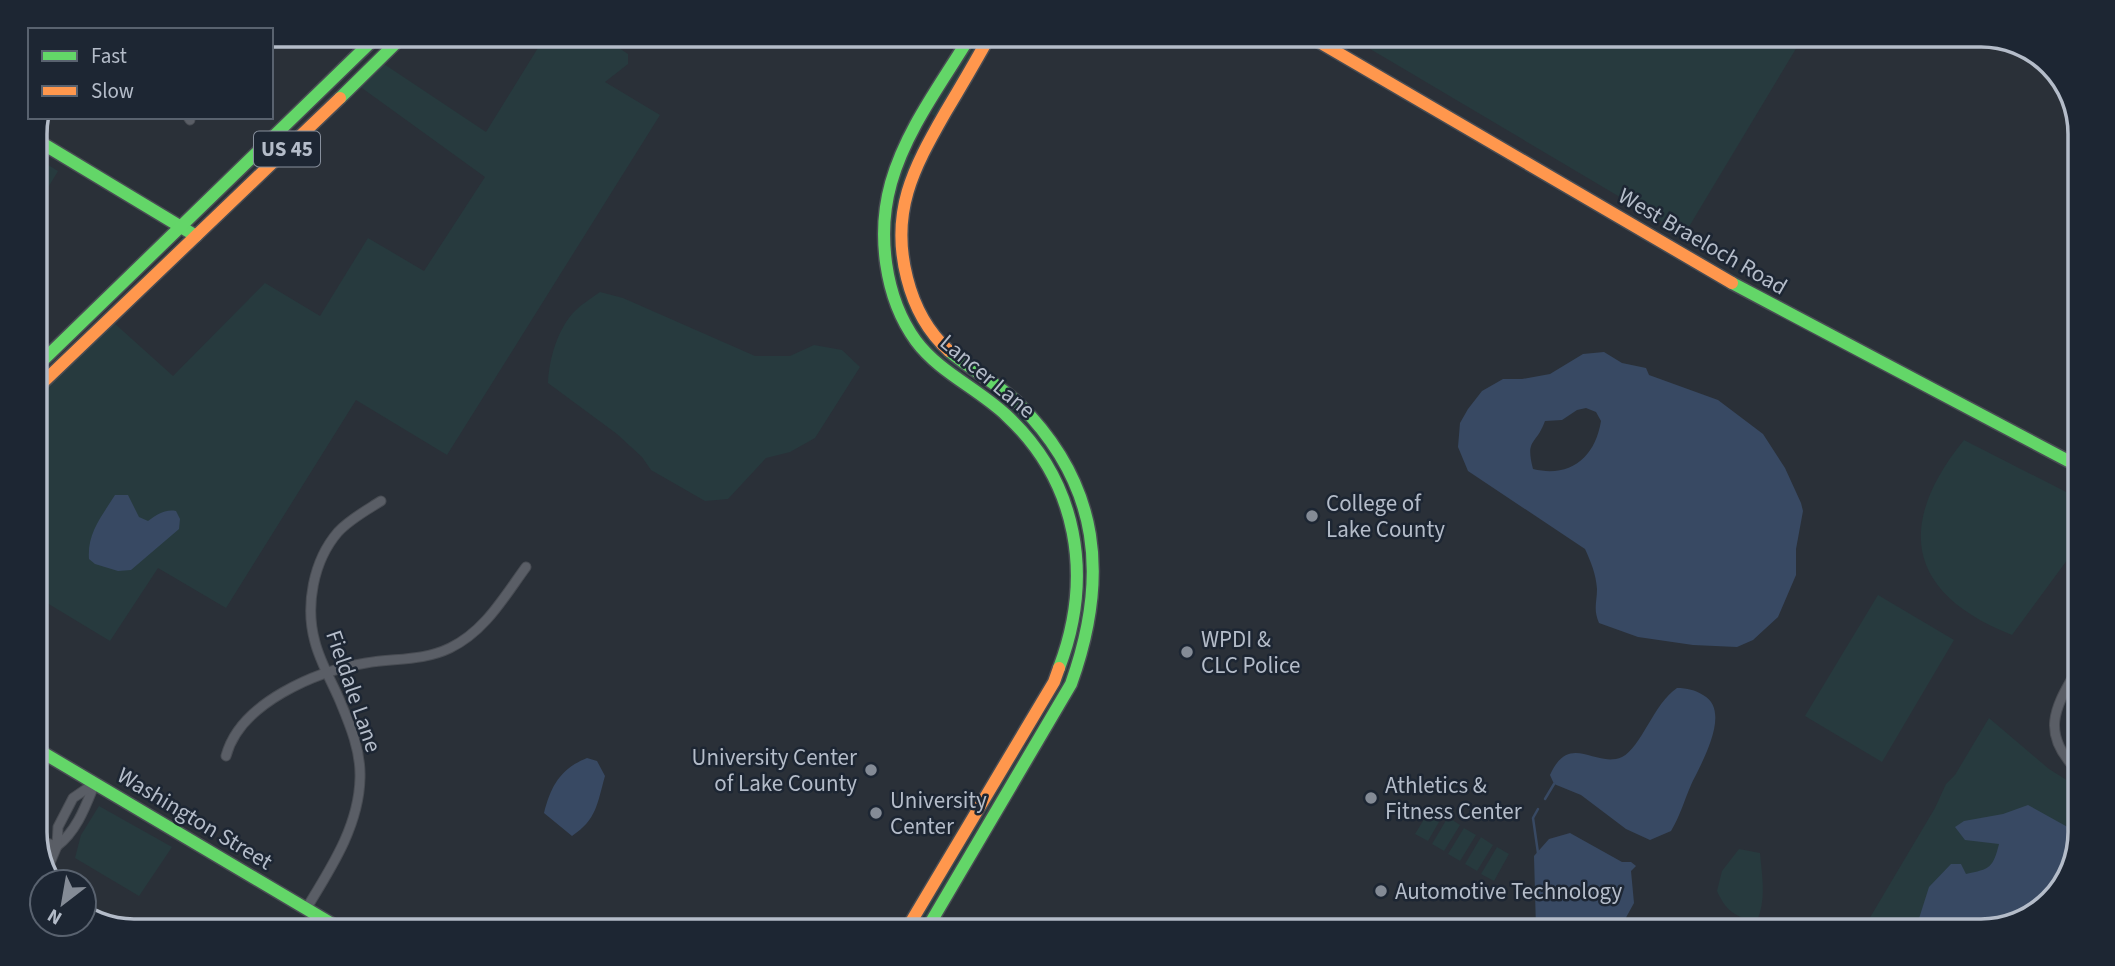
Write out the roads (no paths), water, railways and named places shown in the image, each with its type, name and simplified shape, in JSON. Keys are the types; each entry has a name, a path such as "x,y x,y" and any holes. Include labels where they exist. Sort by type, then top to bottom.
{"street":[{"name":"US 45","path":"47,356 365,47"},
{"name":"US 45","path":"47,379 392,47"},
{"name":"Lancer Lane","path":"913,919 1054,682 1066,652 1077,604 1079,575 1073,525 1058,484 1036,447 1007,416 924,350 905,321 891,282 885,239 886,209 891,183 900,159 964,47"},
{"name":"Lancer Lane","path":"933,919 1065,696 1084,651 1094,595 1095,558 1091,528 1078,489 1063,458 1024,409 1000,387 956,357 936,338 918,311 905,265 902,218 910,179 921,153 983,47"},
{"name":"West Braeloch Road","path":"1328,47 1761,299 2068,461"},
{"path":"47,146 196,236"},
{"name":"Fieldale Lane","path":"306,909 350,830 361,776 352,730 316,646 312,630 315,576 338,532 381,501"},
{"path":"226,756 235,732 248,718 289,689 328,672 367,663 419,658 451,647 483,625 526,567"},
{"path":"2068,686 2054,715 2057,743 2068,760"},
{"name":"Washington Street","path":"47,755 323,919"},
{"path":"57,846 67,839 86,806 95,783"},
{"path":"52,858 57,846 58,827 73,798 95,783"},
{"path":"48,843 57,846"}],"water":[{"path":"1604,352 1622,363 1646,368 1649,375 1718,400 1763,434 1785,468 1803,511 1796,549 1796,575 1778,617 1753,640 1737,647 1693,645 1638,637 1599,623 1596,610 1596,578 1585,549 1468,471 1458,447 1460,423 1482,391 1503,379 1550,374 1583,354","holes":["1586,408 1596,412 1601,421 1598,434 1587,455 1569,468 1558,471 1533,469 1531,447 1545,421 1562,420 1577,410"]},
{"path":"115,495 128,495 139,517 148,521 168,511 176,511 180,519 179,529 131,570 118,571 95,564 89,559 93,533"},
{"path":"1677,688 1703,695 1711,703 1715,713 1715,725 1707,752 1671,831 1650,840 1626,829 1581,795 1554,784 1550,775 1566,755 1574,753 1612,759 1629,752 1661,704"},
{"path":"587,758 597,761 605,776 598,803 591,817 572,836 544,813 550,795 563,773"},
{"path":"2028,805 2068,827 2061,865 2046,889 2029,904 2003,916 1981,919 1919,919 1929,887 1951,864 1961,864 1966,874 1985,869 1995,858 1999,844 1965,840 1955,827 1964,821 2003,814"},
{"path":"1570,833 1622,862 1631,862 1636,866 1631,871 1634,903 1625,919 1536,919 1534,856 1549,839"}],"waterway":[{"path":"1545,799 1554,784"},
{"path":"1538,809 1533,818 1538,853"}],"place":[{"name":"College of Lake County","path":"1312,516"},
{"name":"WPDI & CLC Police","path":"1187,652"},
{"name":"University Center of Lake County","path":"871,770"},
{"name":"Athletics & Fitness Center","path":"1371,798"},
{"name":"University Center","path":"876,813"},
{"name":"Automotive Technology","path":"1381,891"}]}
